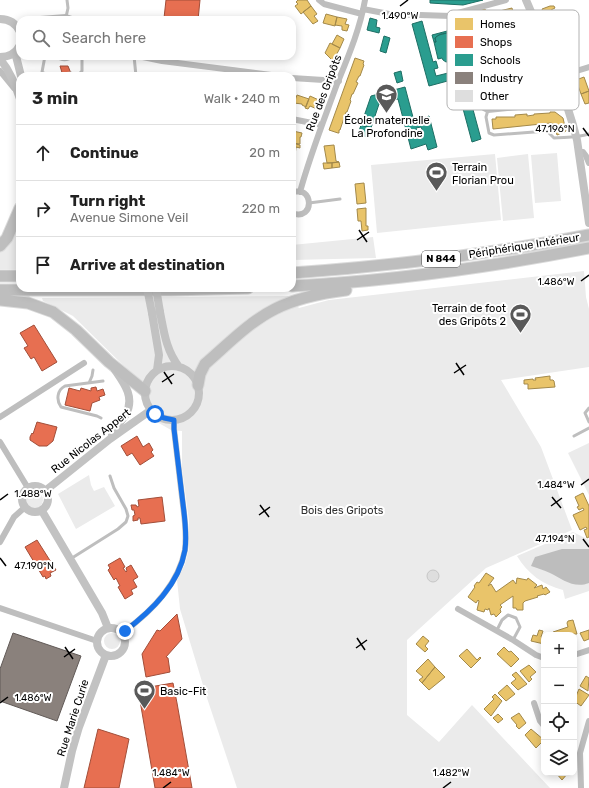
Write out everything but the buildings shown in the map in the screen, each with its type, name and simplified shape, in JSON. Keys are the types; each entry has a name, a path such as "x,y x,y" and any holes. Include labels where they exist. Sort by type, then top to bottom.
{"highway":[{"path":"0,246 7,238 16,217"},
{"name":"Périphérique Intérieur","path":"296,273 371,267 455,257 589,235"},
{"name":"N 844","path":"296,286 387,279 492,266 589,248"},
{"path":"0,276 16,276"},
{"path":"198,385 200,374 205,364 256,321 274,309 310,295 331,291 378,286 387,279"},
{"path":"0,290 16,290"},
{"path":"0,300 28,303 53,312 76,330 109,362 145,391"}],"street":[{"path":"319,0 324,4 363,11 389,14 447,16"},
{"name":"Rue des Gripôts","path":"300,192 322,125 353,45 365,0"},
{"path":"469,10 506,0"},
{"path":"526,0 530,10"},
{"path":"0,11 3,19 16,22"},
{"path":"16,56 15,52 10,56 0,58 8,70 16,90"},
{"path":"17,60 20,72"},
{"path":"157,60 247,72"},
{"path":"579,70 589,67"},
{"path":"0,70 16,93"},
{"path":"296,78 339,81"},
{"path":"569,110 577,138 589,223"},
{"path":"296,120 322,125"},
{"path":"579,153 583,152 589,163"},
{"path":"296,192 300,192 304,194 308,198 309,203 306,211 301,214 296,214"},
{"path":"148,292 166,345 179,366"},
{"path":"156,292 159,355 157,370"},
{"path":"109,362 127,388 129,396 127,413 113,431 110,439"},
{"path":"0,416 84,363"},
{"path":"167,366 179,366 184,368 192,375 198,385 199,395 196,405 184,416 174,420 155,414 147,404 145,391 148,379 157,370 167,366"},
{"name":"Rue Nicolas Appert","path":"45,491 110,439 151,410"},
{"path":"122,633 142,617 163,596 173,581 185,551 185,520 174,420"},
{"path":"0,442 28,488"},
{"path":"37,486 45,491 48,501 42,511 32,513 24,508 21,498 28,488 37,486"},
{"path":"0,542 14,517 24,508"},
{"path":"42,511 102,613 108,628"},
{"path":"0,608 97,641"},
{"path":"458,609 541,657"},
{"path":"108,628 117,629 122,633 125,640 123,649 116,655 106,655 100,650 97,641 100,633 108,628"},
{"path":"577,654 589,650"},
{"name":"Rue Marie Curie","path":"64,788 79,727 106,655"},
{"path":"534,702 541,722"},
{"path":"581,788 577,751 589,721"}],"lane":[{"path":"66,16 68,8 67,0"},
{"path":"42,72 44,60"},
{"path":"81,72 82,60"},
{"path":"134,60 136,72"},
{"path":"488,110 486,117 489,134 494,135 547,131 554,138 577,138 589,134"},
{"path":"309,203 340,199"},
{"path":"89,383 93,370"},
{"path":"101,418 64,408 58,403 58,395 62,387 103,380"},
{"path":"589,408 585,413 589,422"},
{"path":"574,436 589,428"},
{"path":"70,559 118,529 126,522 128,516 126,509 114,488 110,476"},
{"path":"496,631 502,620 508,615 516,618 520,627 513,640"}],"green space":[{"path":"557,153 561,201 535,203 531,155"},
{"name":"Terrain Florian Prou","path":"495,154 501,220 377,233 371,165"},
{"path":"528,154 534,218 503,221 497,158"},
{"path":"16,211 16,269 0,269 0,242"},
{"path":"373,237 376,258 296,260 296,245"},
{"name":"Bois des Gripots","path":"584,271 586,297 589,309 589,367 501,380 541,447 572,530 486,568 407,640 407,715 439,742 472,705 550,788 237,788 206,695 180,609 177,580 185,564 189,549 189,521 182,468 182,431 171,430 157,422 142,400 139,389 130,372 73,316 43,301 42,298 288,296 299,308 329,300"},
{"path":"589,443 589,495 568,453"},
{"path":"89,475 94,491 104,487 115,506 76,529 58,494"},
{"path":"34,491 40,494 43,500 40,506 34,509 28,506 25,500 28,494"},
{"path":"573,532 589,540 589,591 565,599 563,590 549,585 537,578 526,568 517,556"},
{"path":"112,633 118,635 120,641 118,647 112,649 106,647 104,641 106,635"}],"shaded area":[{"path":"562,549 589,549 589,583 584,585 573,584 531,566 535,557"}],"place":[{"name":"École maternelle La Profondine","path":"387,114"},
{"name":"Terrain Florian Prou","path":"436,192"},
{"name":"Terrain de foot des Gripôts 2","path":"521,334"},
{"name":"Basic-Fit","path":"145,710"}],"route":[{"path":"125,631 142,617 163,596 173,581 185,551 185,520 174,420 169,420 155,414"}]}
